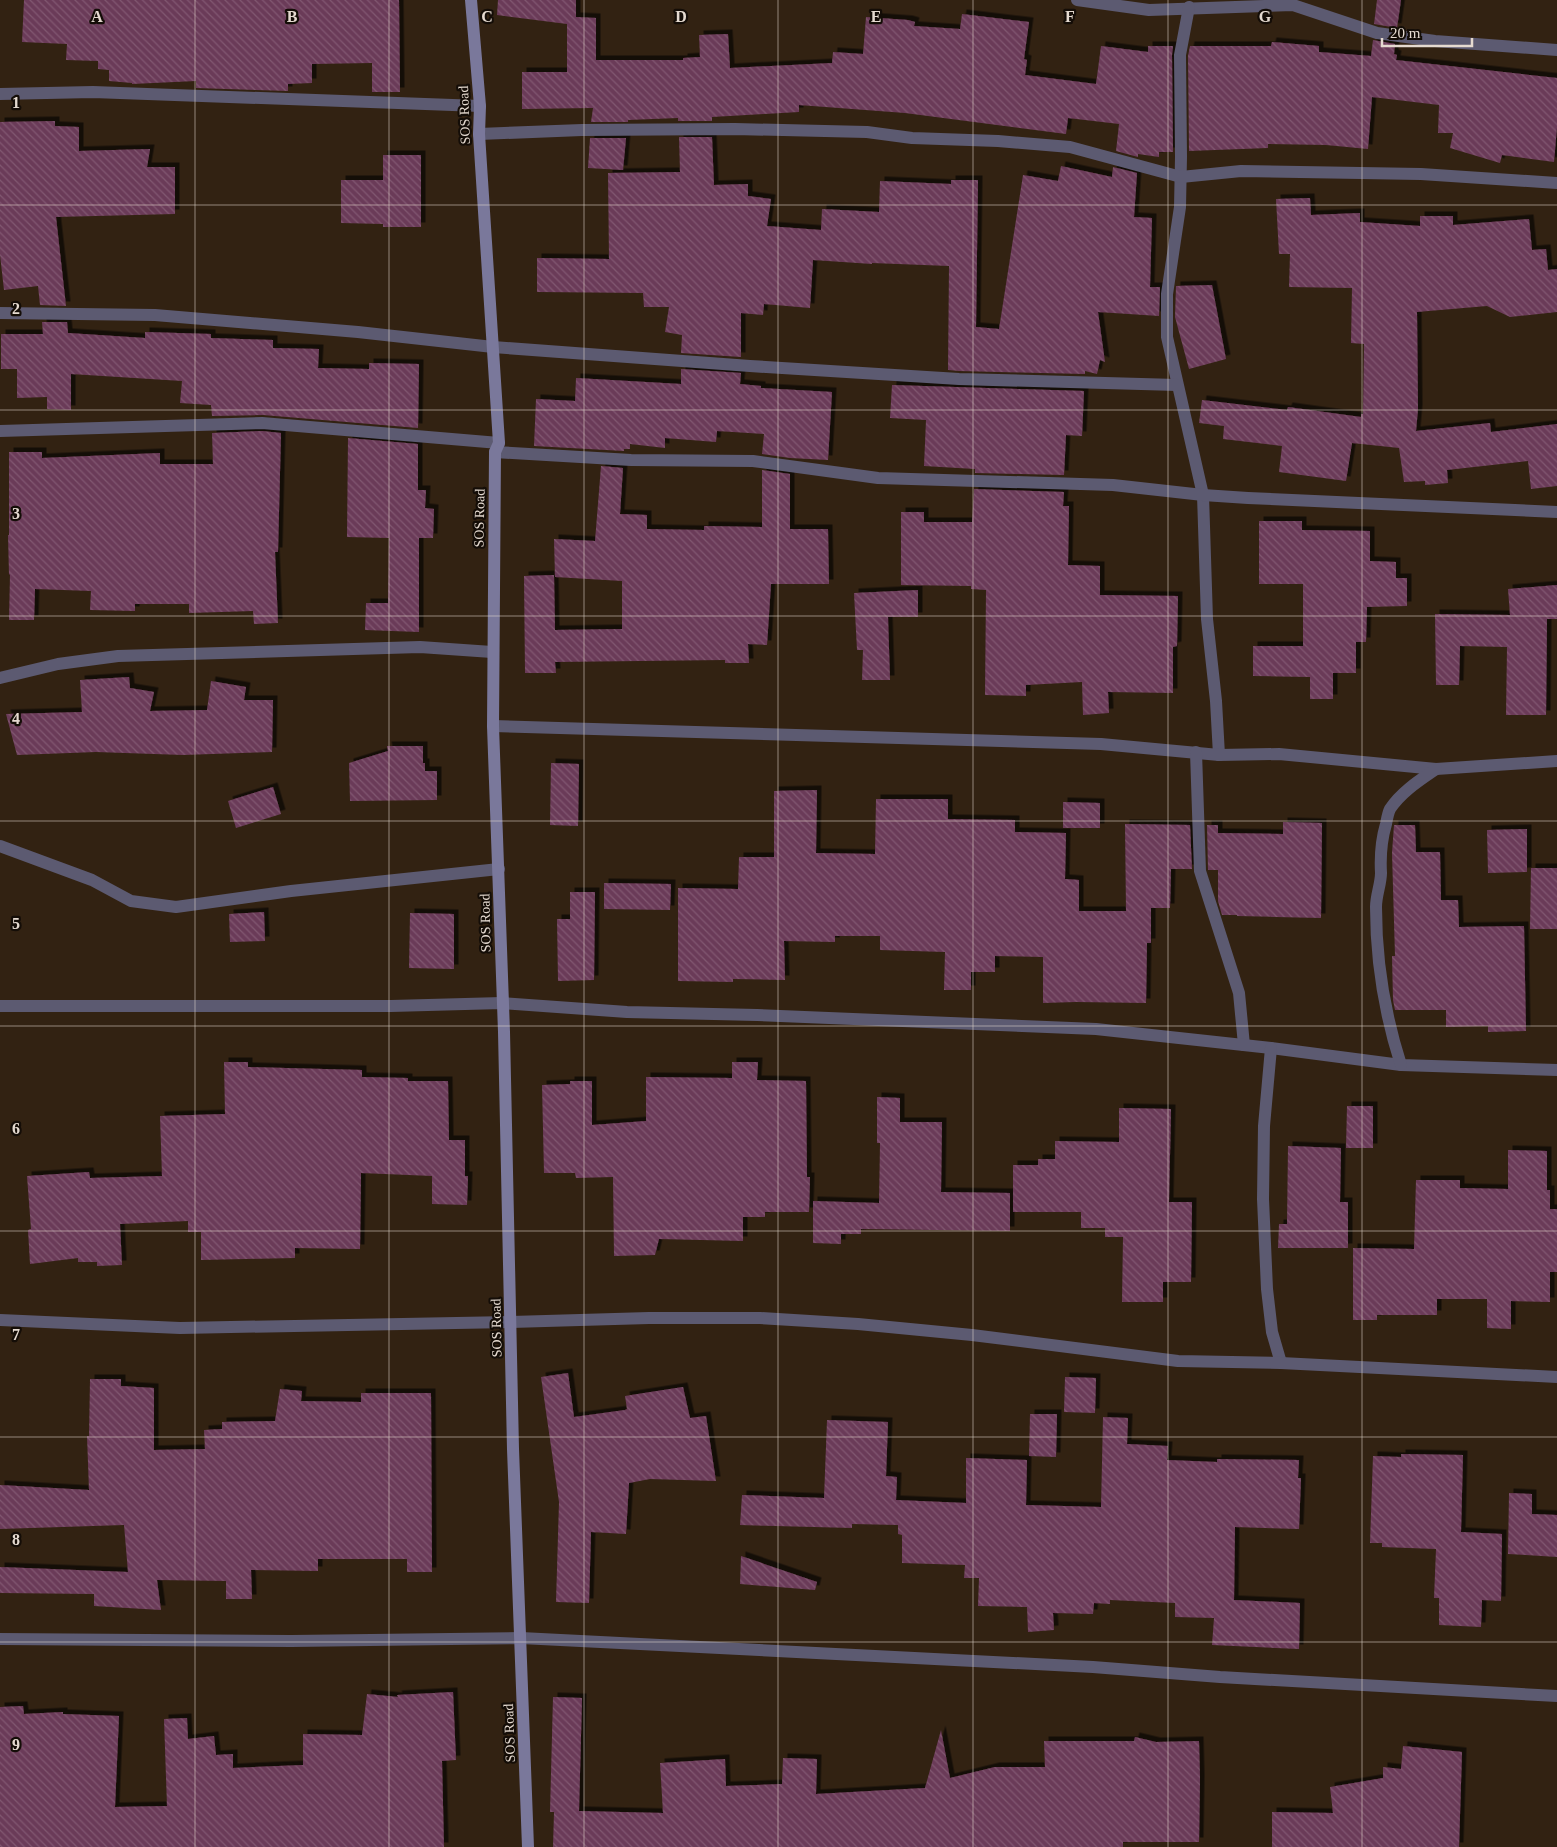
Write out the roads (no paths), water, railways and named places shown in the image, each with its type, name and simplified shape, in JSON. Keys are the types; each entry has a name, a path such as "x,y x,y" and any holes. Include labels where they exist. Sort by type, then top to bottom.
{"street":[{"name":"SOS Road","path":"471,0 480,106 479,134 493,347 497,448 492,652 493,726 499,869 513,1449 528,1847"},
{"path":"1077,0 1189,7 1293,4 1377,33 1435,40 1557,50"},
{"path":"1189,7 1180,55 1180,207 1167,294 1168,337 1177,385 1203,495 1207,619 1216,701 1219,754"},
{"path":"0,94 93,92 480,106"},
{"path":"479,134 582,130 735,129 867,132 912,138 1070,147 1181,177 1250,171 1421,174 1557,182"},
{"path":"0,312 155,315 358,332 493,347 959,379 1177,385"},
{"path":"0,431 262,423 631,460 753,461 878,478 1113,485 1203,495 1557,512"},
{"path":"0,678 58,664 118,656 420,647 492,652"},
{"path":"493,726 1102,744 1219,754 1279,754 1436,769 1557,761"},
{"path":"1196,752 1200,871 1239,994 1244,1045"},
{"path":"1401,1065 1394,1045 1382,981 1377,930 1376,905 1381,874 1379,863 1381,841 1390,810 1410,787 1436,769"},
{"path":"0,846 92,880 131,901 176,907 291,891 499,869"},
{"path":"0,1006 391,1006 502,1003 627,1012 757,1015 1096,1029 1271,1048 1401,1065 1557,1070"},
{"path":"1271,1048 1264,1126 1264,1199 1267,1289 1272,1332 1281,1363"},
{"path":"0,1320 180,1328 648,1318 760,1318 858,1324 972,1335 1178,1361 1281,1363 1557,1377"},
{"path":"0,1639 291,1641 521,1638 1093,1666 1230,1677 1557,1696"}]}
